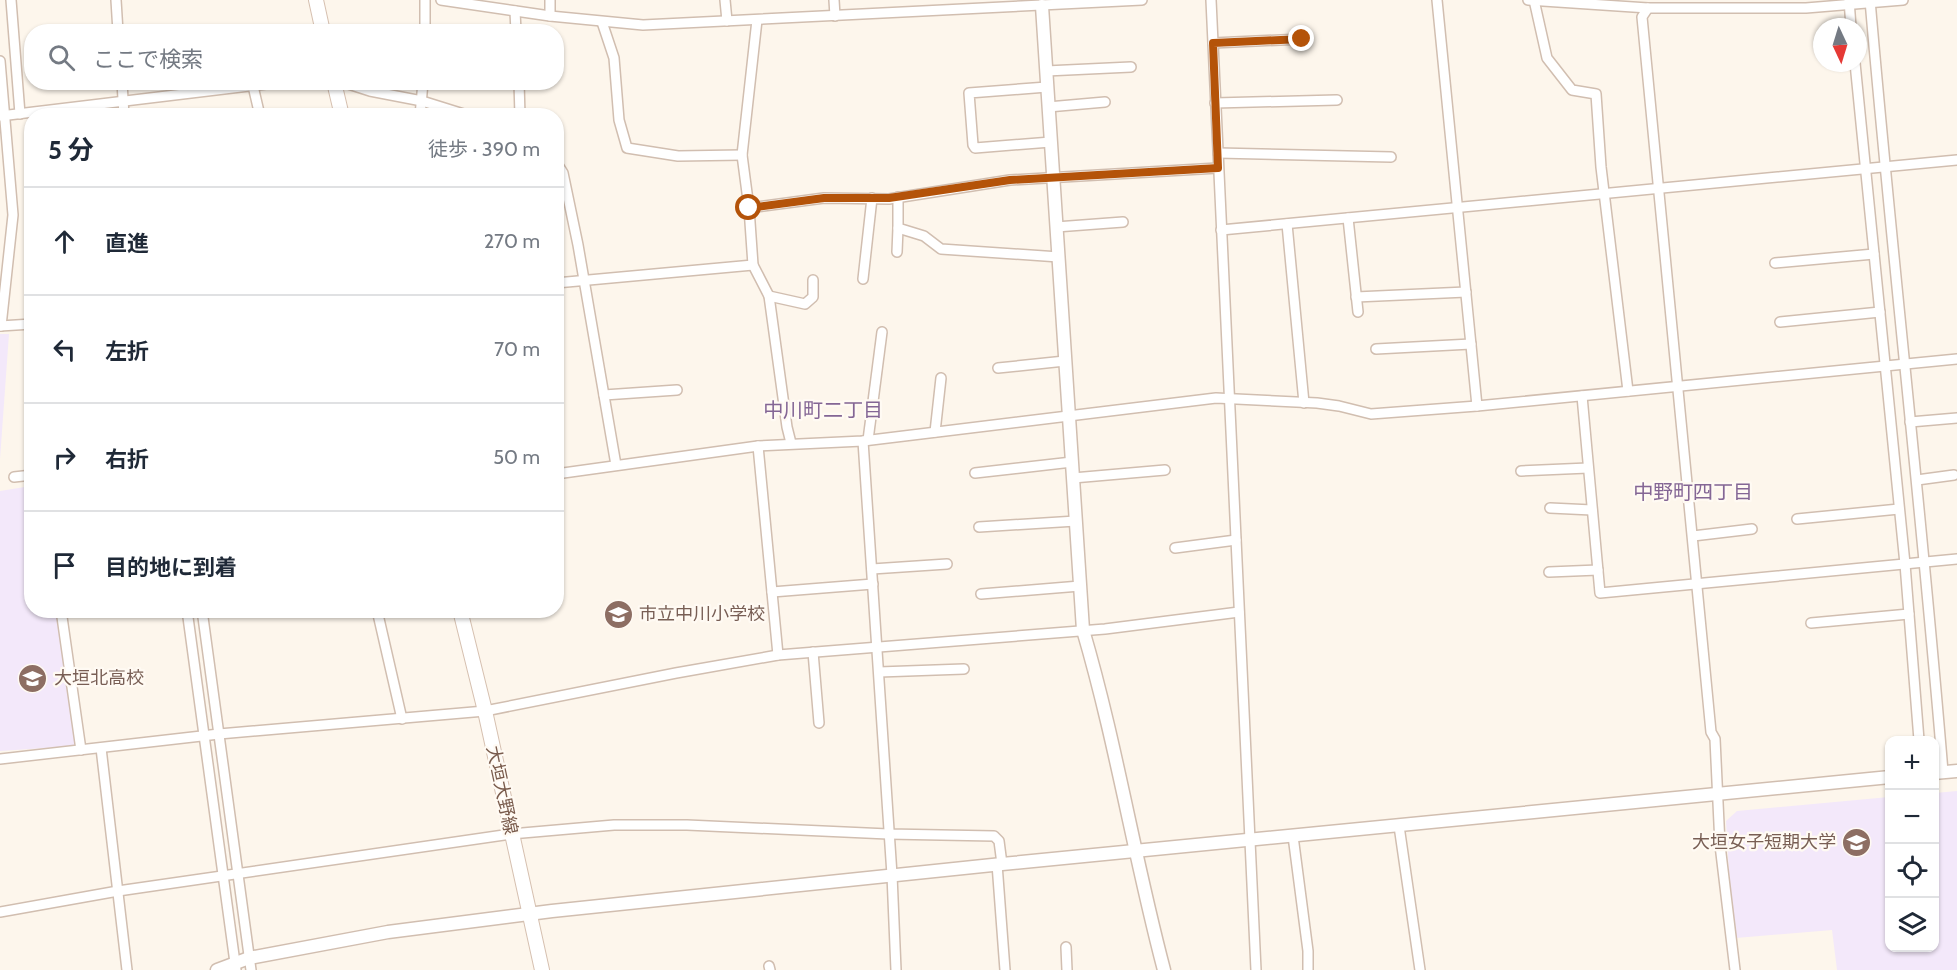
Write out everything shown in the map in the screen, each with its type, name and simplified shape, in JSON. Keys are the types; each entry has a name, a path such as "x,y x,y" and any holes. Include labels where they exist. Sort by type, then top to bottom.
{"main road":[{"path":"316,0 321,24"},
{"path":"336,90 340,108"},
{"name":"大垣大野線","path":"462,618 542,970"}],"street":[{"path":"11,0 20,114"},
{"path":"116,0 118,24"},
{"path":"425,0 425,24"},
{"path":"441,0 550,16 644,25 835,16 980,4 1142,0"},
{"path":"550,0 550,16"},
{"path":"725,0 727,21"},
{"path":"834,0 835,16"},
{"path":"1211,0 1256,970"},
{"path":"1437,0 1477,406"},
{"path":"1527,0 1806,8 1903,0"},
{"path":"1534,0 1547,58 1572,90 1596,94 1600,167 1628,391"},
{"path":"1041,3 1083,630 1098,681 1164,970"},
{"path":"1854,18 1860,3"},
{"path":"1860,3 1895,365 1899,509 1915,563 1935,736"},
{"path":"1652,5 1642,17 1711,732 1715,739 1720,845 1735,970"},
{"path":"515,11 516,24"},
{"path":"757,20 742,155 753,265 769,296 791,443"},
{"path":"602,22 614,58 618,120 627,148 678,156 742,155"},
{"path":"1213,43 1302,39"},
{"path":"0,62 2,116 12,215 1,326 24,325"},
{"path":"1046,71 1131,67"},
{"path":"1857,72 1876,168 1874,254 1880,312 1910,422 1917,480 1915,563 1909,614 1919,736"},
{"path":"1047,87 969,93 975,148 1051,142"},
{"path":"122,90 123,108"},
{"path":"72,108 220,90"},
{"path":"254,90 258,108"},
{"path":"367,90 422,101 435,108"},
{"path":"421,108 423,90"},
{"path":"519,90 520,108"},
{"path":"1215,103 1336,100"},
{"path":"1048,107 1105,102"},
{"path":"2,116 24,114"},
{"path":"1218,153 1391,157"},
{"path":"1221,230 1957,160"},
{"path":"749,208 824,198 898,197 1010,180 1218,168"},
{"path":"564,178 616,465"},
{"path":"897,252 898,197"},
{"path":"863,279 872,198"},
{"path":"1348,218 1358,312"},
{"path":"1056,227 1123,222"},
{"path":"1287,224 1304,403"},
{"path":"898,228 924,236 941,249 1059,257"},
{"path":"1775,263 1874,254"},
{"path":"564,282 753,265"},
{"path":"769,296 806,304 813,297 813,280"},
{"path":"1356,297 1466,292"},
{"path":"1780,322 1880,312"},
{"path":"882,332 866,441 896,970"},
{"path":"1376,349 1471,344"},
{"path":"564,473 758,446 866,441 1216,398 1339,406 1371,414 1477,406 1957,359"},
{"path":"998,368 1065,360"},
{"path":"935,432 941,378"},
{"path":"604,394 677,390"},
{"path":"1582,396 1600,593 1957,559"},
{"path":"1910,422 1957,418"},
{"path":"758,446 778,655"},
{"path":"975,473 1072,462"},
{"path":"1521,471 1588,468"},
{"path":"1073,478 1165,470"},
{"path":"14,477 24,476"},
{"path":"1917,480 1954,476"},
{"path":"1550,508 1592,510"},
{"path":"1797,519 1899,509"},
{"path":"979,527 1076,521"},
{"path":"1692,536 1752,529"},
{"path":"1175,548 1236,540"},
{"path":"872,569 947,564"},
{"path":"1549,572 1598,570"},
{"path":"772,592 873,584"},
{"path":"981,594 1080,586"},
{"path":"0,759 219,734 484,711 778,655 1106,629 1239,612"},
{"path":"1811,622 1909,614"},
{"path":"62,618 81,750"},
{"path":"188,618 236,967"},
{"path":"203,618 250,964"},
{"path":"379,618 402,719"},
{"path":"813,652 819,723"},
{"path":"879,672 964,669"},
{"path":"101,748 127,970"},
{"path":"1939,772 1957,771"},
{"path":"217,970 388,932 529,914 1000,864 1885,777"},
{"path":"0,912 118,891 511,834 614,825 687,825 994,836 999,841 1005,970"},
{"path":"1399,826 1420,970"},
{"path":"1293,836 1308,951 1308,970"},
{"path":"1066,947 1067,970"}],"shaded area":[{"path":"0,334 9,334 0,459"},
{"name":"大垣北高校","path":"24,487 24,618 58,618 75,746 0,751 0,491"},
{"name":"大垣女子短期大学","path":"1957,791 1957,970 1837,970 1832,930 1736,938 1730,890 1726,821 1737,811 1885,797 1885,952 1939,952 1939,793"}],"place":[{"name":"市立中川小学校","path":"618,614"},
{"name":"大垣北高校","path":"33,678"},
{"name":"大垣女子短期大学","path":"1857,842"}],"district":[{"name":"中川町二丁目","path":"823,410"},
{"name":"中野町四丁目","path":"1693,492"}],"route":[{"path":"749,208 824,198 889,198 918,195 1010,180 1218,168 1213,43 1302,39"}]}
